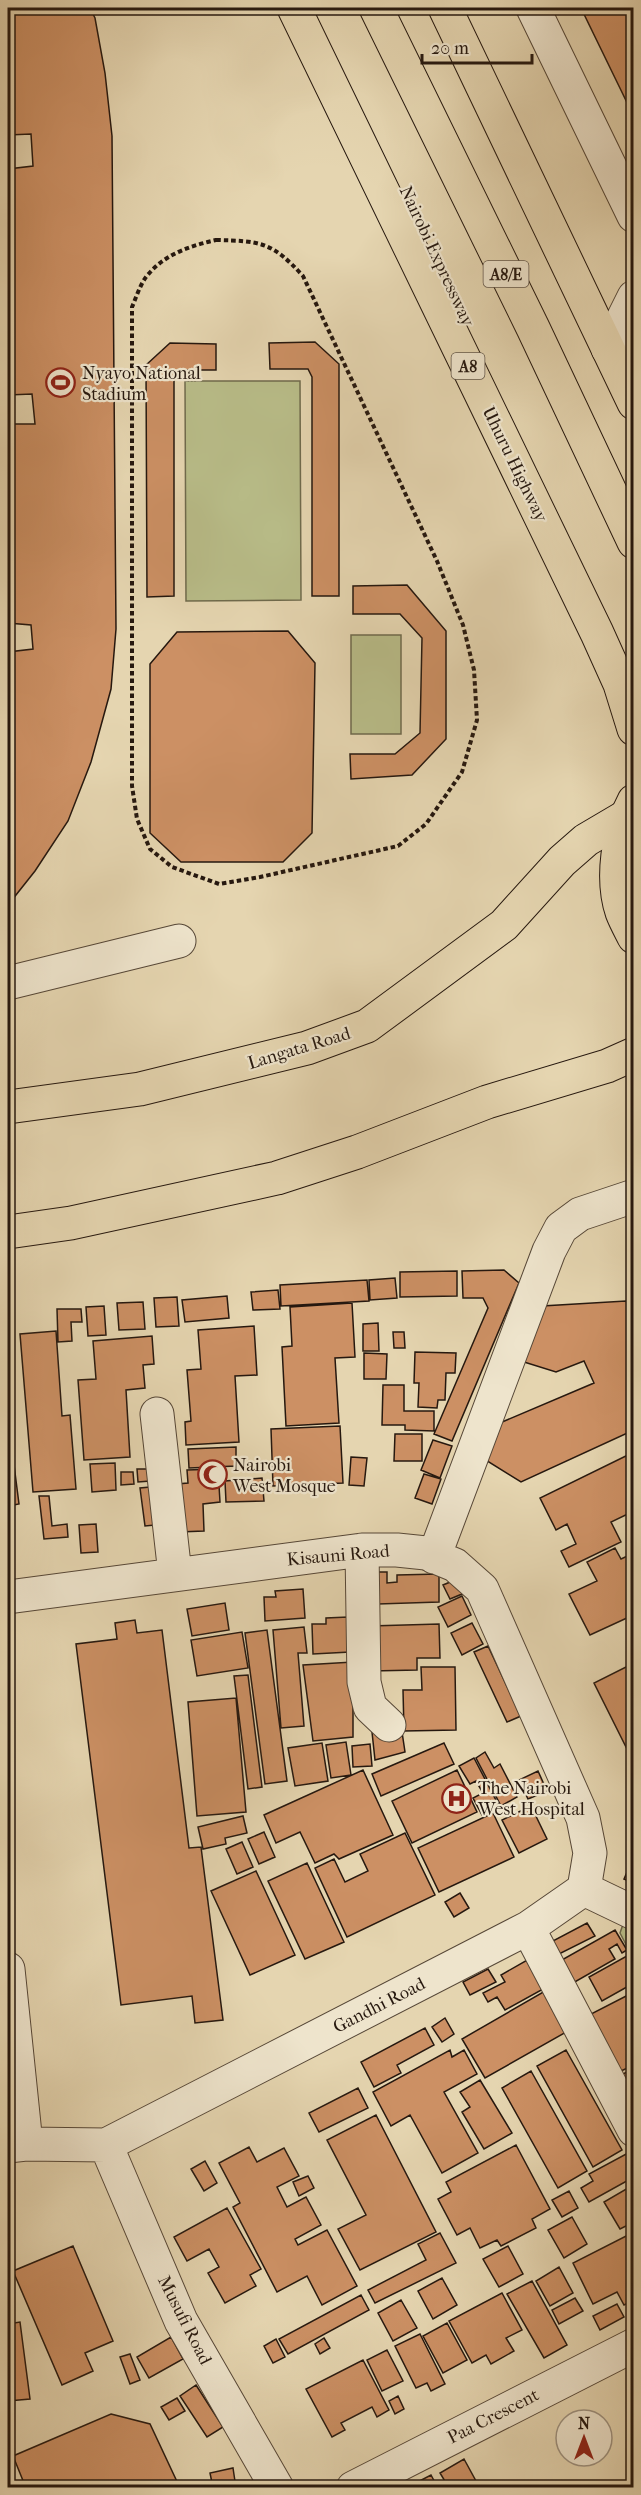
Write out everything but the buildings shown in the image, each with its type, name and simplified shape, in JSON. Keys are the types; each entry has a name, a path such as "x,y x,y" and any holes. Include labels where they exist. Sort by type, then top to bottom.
{"main road":[{"name":"Uhuru Highway","path":"294,8 597,633 620,684 633,729"},
{"name":"Nairobi Expressway","path":"319,8 633,666"},
{"name":"A8/E","path":"376,8 533,328 633,542"},
{"path":"445,8 633,404"},
{"path":"629,809 616,862 621,909 633,937"},
{"name":"Langata Road","path":"8,1107 140,1089 307,1048 368,1026 504,925 562,861 586,840 629,809"},
{"path":"8,1232 93,1219 277,1178 357,1152 487,1102 608,1066 633,1054"}],"street":[{"path":"533,8 633,216"},
{"path":"608,349 633,297"},
{"path":"8,983 179,941"},
{"path":"434,1557 549,1251 561,1228 580,1214 633,1196"},
{"path":"157,1414 175,1574"},
{"path":"362,1550 364,1682 370,1707 389,1725"},
{"name":"Kisauni Road","path":"8,1597 362,1550 426,1553 455,1565 482,1589 510,1648 583,1818 590,1853 584,1889"},
{"path":"584,1889 633,1913"},
{"name":"Gandhi Road","path":"105,2145 528,1928 584,1889"},
{"path":"528,1928 633,2130"},
{"path":"8,1969 17,2145 105,2145"},
{"name":"Musufi Road","path":"105,2145 182,2320 277,2487"},
{"name":"Paa Crescent","path":"353,2487 633,2345"}],"path":[{"path":"216,240 251,240 282,253 303,276 437,561 463,624 474,670 477,720 462,772 426,824 398,846 219,884 172,867 150,849 137,819 132,786 132,307 146,277 169,256 192,245 216,240"}],"green space":[{"path":"185,381 300,381 301,600 186,601"},
{"path":"351,635 401,635 401,734 351,734"},
{"path":"633,1896 633,1958 620,1933"}],"place":[{"name":"Nyayo National Stadium","path":"61,383"},
{"name":"Nairobi West Mosque","path":"212,1475"},
{"name":"The Nairobi West Hospital","path":"457,1798"}]}
